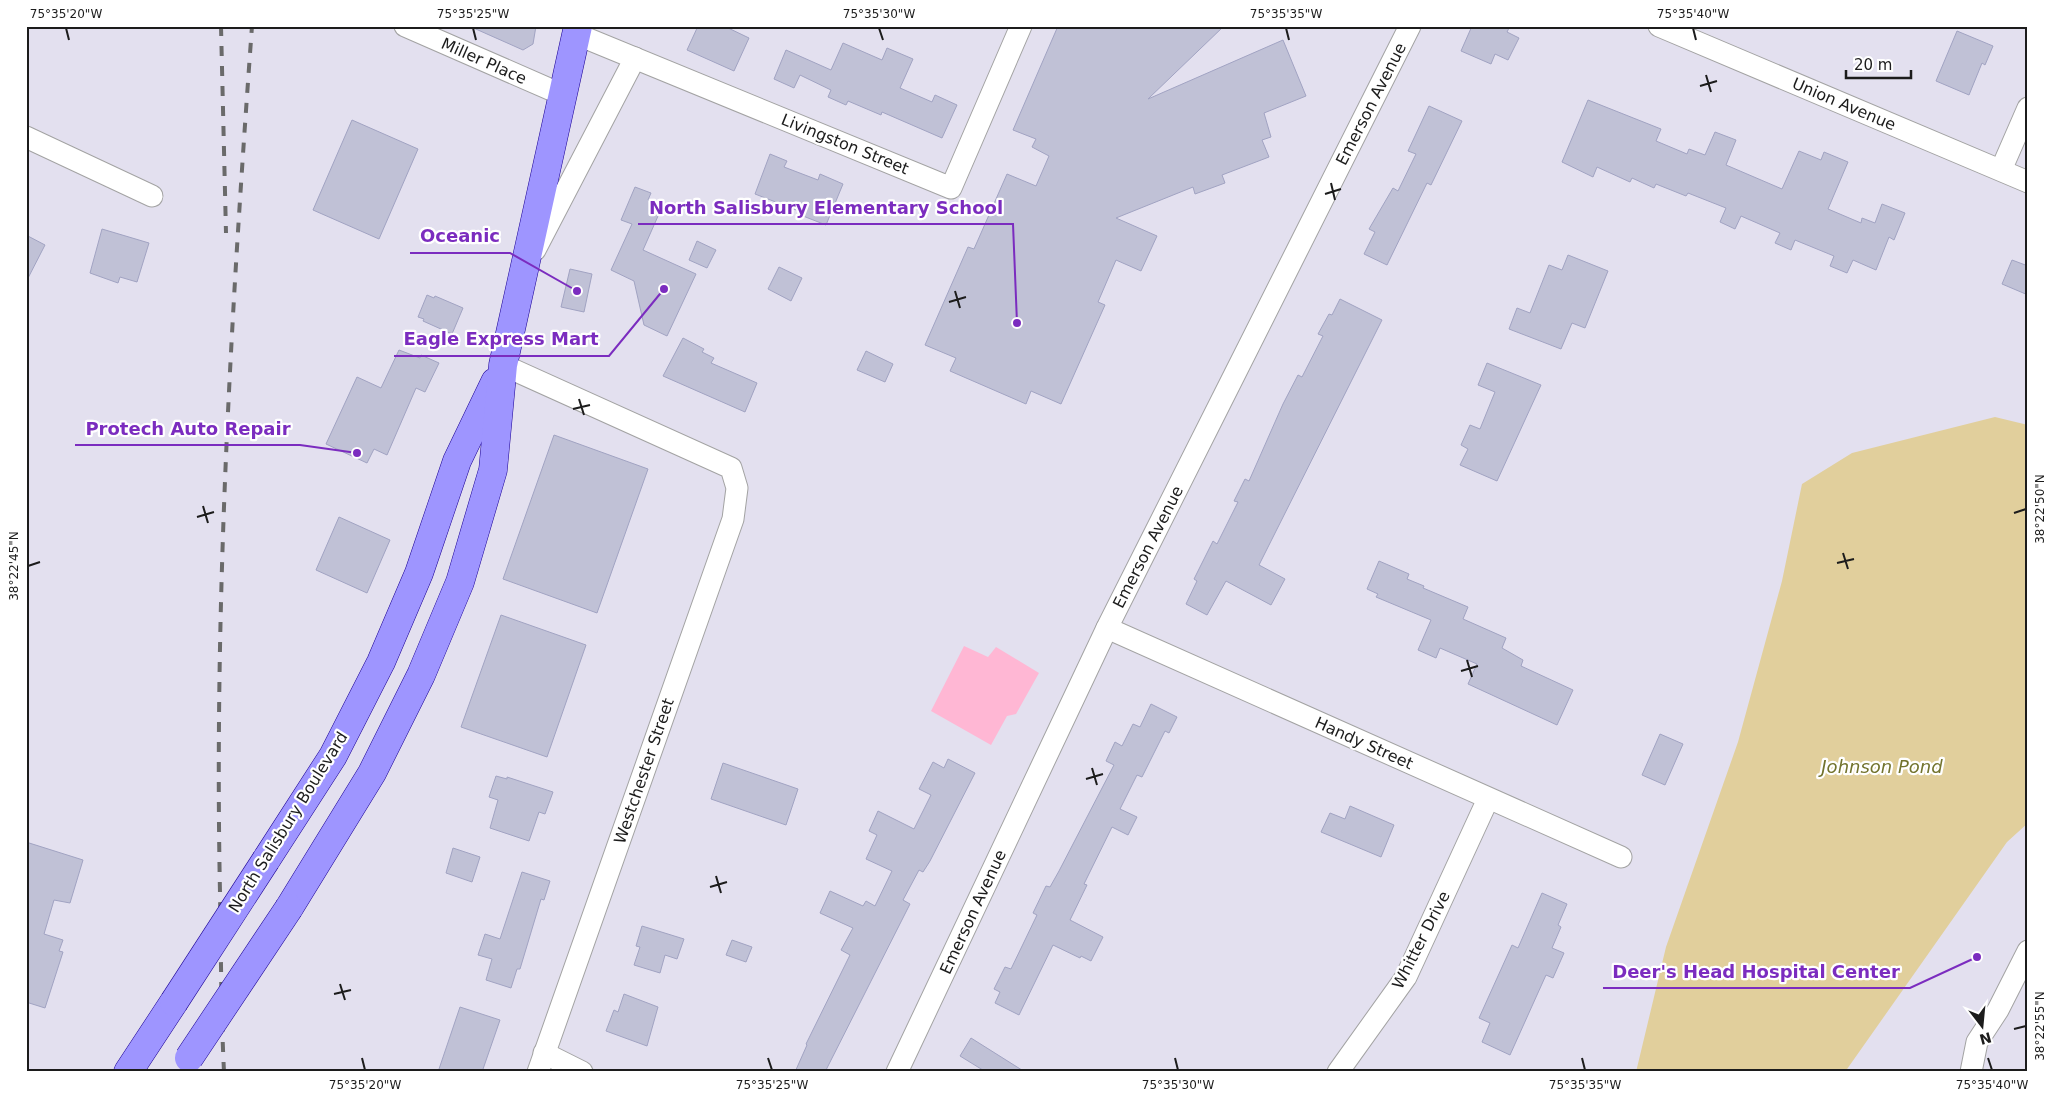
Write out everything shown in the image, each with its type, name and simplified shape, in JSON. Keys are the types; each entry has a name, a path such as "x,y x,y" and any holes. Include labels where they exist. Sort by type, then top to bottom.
{"main road":[{"name":"North Salisbury Boulevard","path":"184,1065 288,908 372,773 422,675 460,582 493,470 503,365 577,30"},
{"name":"North Salisbury Boulevard","path":"128,1072 333,756 381,662 419,573 458,461 503,365"}],"street":[{"name":"Miller Place","path":"405,26 563,95"},
{"name":"Livingston Street","path":"577,30 636,58 951,188 1021,26"},
{"name":"Emerson Avenue","path":"897,1072 1107,628 1410,26"},
{"name":"Union Avenue","path":"1659,26 2028,182"},
{"path":"522,274 636,58"},
{"path":"2001,170 2028,108"},
{"path":"26,138 152,196"},
{"name":"Westchester Street","path":"503,365 731,468 738,488 733,519 541,1062"},
{"name":"Handy Street","path":"1107,628 1621,857"},
{"name":"Whitter Drive","path":"1338,1072 1406,977 1488,799"},
{"path":"1971,1072 1977,1042 1998,1010 2028,951"},
{"path":"541,1062 582,1072"}],"shaded area":[{"path":"964,646 988,657 996,647 1039,673 1016,714 1007,716 991,745 931,711"}],"water":[{"name":"Johnson Pond","path":"1995,417 2028,425 2028,823 2007,842 1845,1072 1636,1072 1666,947 1738,742 1782,581 1802,484 1852,453"}],"building":[{"path":"469,26 536,26 533,44 523,50"},
{"path":"698,26 724,26 749,38 734,71 687,50"},
{"path":"1058,26 1224,26 1148,99 1283,40 1306,96 1264,113 1271,137 1262,140 1269,157 1222,175 1225,183 1195,194 1193,187 1116,218 1157,236 1141,271 1116,260 1098,302 1105,305 1061,404 1031,391 1026,404 950,371 956,358 925,345 968,247 974,249 1007,174 1036,186 1049,156 1032,147 1036,139 1013,130"},
{"path":"1472,26 1510,26 1507,32 1519,38 1508,60 1495,54 1491,64 1461,51"},
{"path":"1957,31 1993,46 1985,65 1982,63 1969,95 1936,81"},
{"path":"843,43 882,60 887,48 913,59 900,88 932,102 935,95 957,105 942,138 882,112 881,115 848,101 846,105 828,97 831,90 800,75 794,88 774,79 786,50 831,70"},
{"path":"1588,100 1661,129 1656,141 1687,154 1689,149 1705,155 1715,132 1736,140 1726,165 1782,189 1799,151 1821,160 1824,152 1848,162 1828,209 1861,223 1862,218 1875,223 1882,204 1905,213 1894,240 1889,237 1876,270 1853,260 1847,273 1830,266 1834,256 1795,240 1791,250 1775,243 1780,233 1741,216 1735,229 1720,222 1726,208 1688,193 1686,196 1656,184 1654,188 1632,178 1630,182 1597,167 1593,177 1562,162"},
{"path":"1429,106 1462,121 1431,185 1427,183 1387,265 1364,254 1375,232 1369,229 1393,188 1398,191 1416,154 1408,151"},
{"path":"352,120 418,149 379,239 313,210"},
{"path":"770,154 787,161 784,167 818,180 820,174 843,184 826,225 803,216 804,213 755,194"},
{"path":"635,187 651,193 648,200 662,207 643,250 696,274 667,336 644,325 634,281 611,270 632,224 621,220"},
{"path":"102,229 149,243 137,282 120,277 118,283 90,273"},
{"path":"26,235 45,245 26,282"},
{"path":"697,241 716,250 707,268 689,260"},
{"path":"1568,255 1608,271 1585,328 1572,323 1561,349 1509,329 1517,308 1530,313 1549,265 1562,270"},
{"path":"2012,260 2028,266 2028,295 2002,284"},
{"path":"779,267 802,278 791,301 768,289"},
{"path":"570,269 592,274 584,312 561,307"},
{"path":"427,295 434,298 435,296 463,308 452,334 418,317"},
{"path":"1340,299 1382,320 1259,565 1285,579 1271,605 1226,581 1207,615 1186,604 1197,581 1194,579 1213,541 1217,544 1238,502 1234,501 1245,479 1249,481 1283,404 1298,375 1302,377 1323,336 1318,334 1329,314 1332,315"},
{"path":"683,338 704,349 702,352 714,358 711,363 757,383 745,412 663,376"},
{"path":"399,350 420,358 421,355 439,363 425,392 416,388 387,455 374,449 367,463 326,444 357,377 381,388"},
{"path":"866,351 893,364 885,382 857,370"},
{"path":"1487,363 1541,385 1497,481 1460,465 1468,449 1461,445 1470,425 1480,429 1495,392 1478,385"},
{"path":"554,435 648,469 597,613 503,579"},
{"path":"339,517 390,540 367,593 316,570"},
{"path":"1379,561 1409,574 1407,579 1424,586 1423,588 1468,607 1463,619 1506,638 1502,648 1523,660 1521,666 1573,690 1557,725 1468,684 1477,664 1440,648 1436,658 1418,650 1431,620 1376,597 1378,594 1367,589"},
{"path":"501,615 586,645 547,757 461,727"},
{"path":"1151,704 1177,717 1169,733 1165,731 1142,777 1137,775 1120,809 1137,817 1128,835 1112,827 1084,884 1087,885 1070,920 1103,937 1091,961 1081,956 1080,958 1053,945 1019,1015 995,1003 1000,992 994,989 1005,967 1011,969 1037,915 1033,913 1046,886 1050,887 1059,871 1114,765 1106,761 1115,742 1122,746 1133,724 1140,727"},
{"path":"1660,734 1683,744 1665,785 1642,775"},
{"path":"948,759 975,773 930,861 923,872 919,870 903,900 910,904 825,1072 795,1072 806,1044 850,955 841,950 853,928 820,913 830,891 863,906 866,901 875,906 892,871 866,859 877,835 869,831 878,811 914,829 931,795 919,789 933,762 944,768"},
{"path":"723,763 798,789 786,825 711,799"},
{"path":"496,776 507,779 507,777 553,792 545,814 539,812 529,841 490,828 498,800 489,797"},
{"path":"1350,806 1394,825 1381,857 1321,832 1330,813 1345,819"},
{"path":"26,842 83,860 70,903 54,900 44,934 63,940 59,951 63,952 45,1008 26,1002"},
{"path":"453,848 480,857 472,882 446,873"},
{"path":"522,872 550,881 544,900 541,899 520,969 517,969 511,988 486,980 492,959 478,955 485,934 500,939"},
{"path":"1542,893 1567,904 1558,925 1561,927 1552,948 1564,953 1553,978 1546,975 1510,1055 1482,1042 1490,1023 1479,1018 1512,945 1518,948"},
{"path":"642,926 684,939 677,959 665,955 660,973 634,965 640,947 636,946"},
{"path":"732,940 752,947 746,962 726,955"},
{"path":"624,994 658,1007 647,1046 606,1031 614,1010 618,1012"},
{"path":"460,1007 500,1020 482,1072 438,1072"},
{"path":"971,1038 1025,1072 986,1072 960,1056"}],"railway":[{"path":"221,26 226,233"},
{"path":"224,1072 219,785 222,568 231,351 252,26"}],"place":[{"name":"Eagle Express Mart","path":"664,289"},
{"name":"Oceanic","path":"577,291"},
{"name":"North Salisbury Elementary School","path":"1017,323"},
{"name":"Protech Auto Repair","path":"357,453"},
{"name":"Deer's Head Hospital Center","path":"1977,957"}]}
